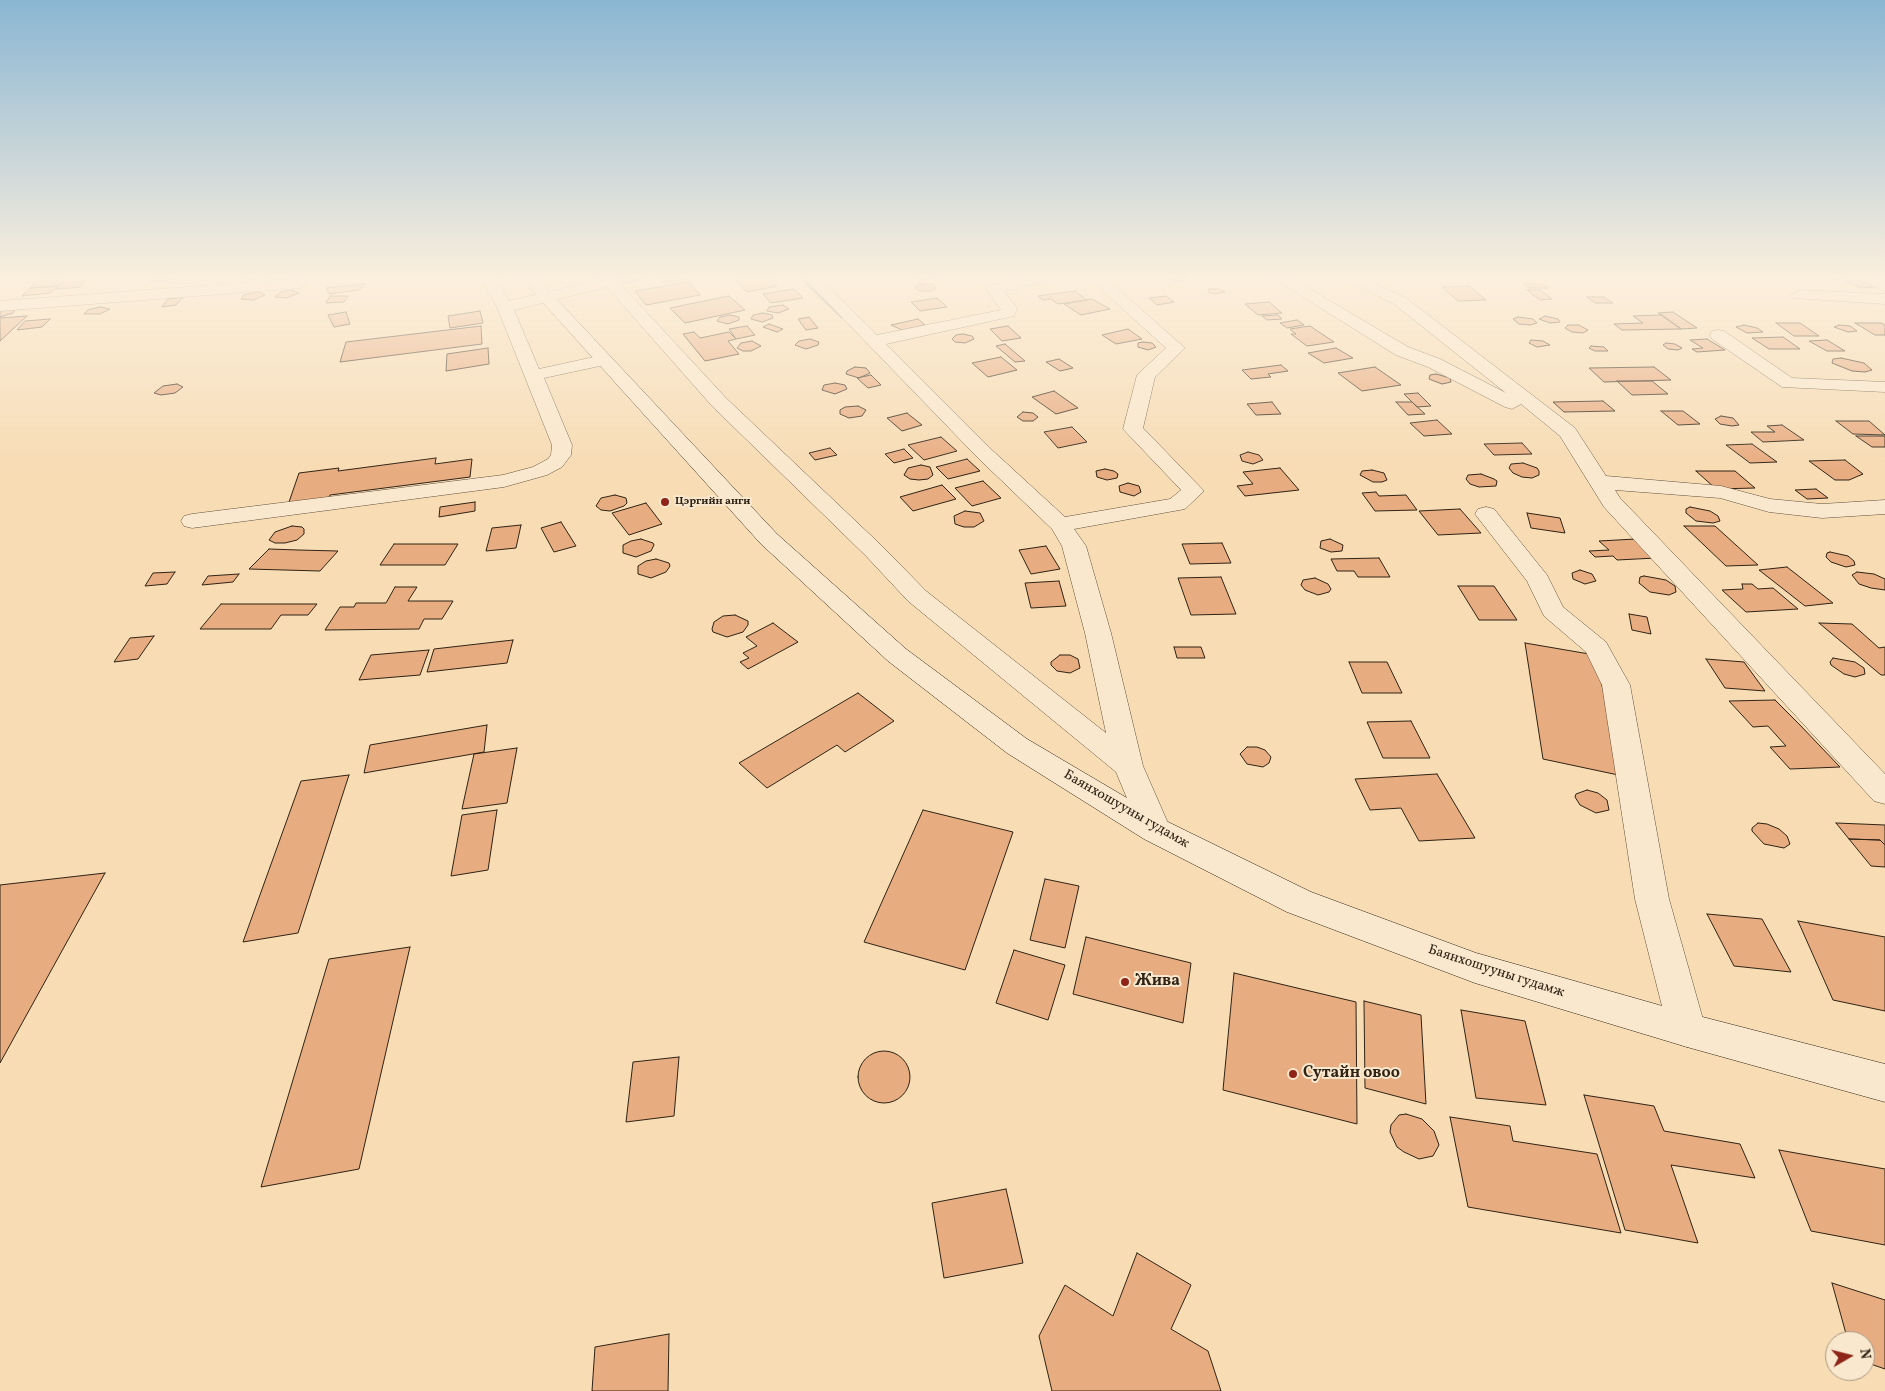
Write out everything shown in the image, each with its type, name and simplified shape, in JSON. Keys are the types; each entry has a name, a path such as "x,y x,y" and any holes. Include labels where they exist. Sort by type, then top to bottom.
{"street":[{"path":"192,521 504,481 540,471 555,463 561,454 562,445 520,340"},
{"name":"Баянхошууны гудамж","path":"584,340 770,540 897,654 1017,746 1156,830 1299,902 1475,968 1687,1030 1885,1083"},
{"path":"662,340 719,402 917,596 1128,766"},
{"path":"875,341 880,340"},
{"path":"1060,525 1177,504 1193,491 1133,429 1146,375 1176,348 1167,340"},
{"path":"1383,340 1402,351 1434,363 1505,400 1544,414"},
{"path":"1450,340 1568,432 1612,502 1885,793"},
{"path":"1725,340 1788,383 1885,387"},
{"path":"875,341 986,454 1060,525 1074,546 1098,633 1128,766 1156,830"},
{"path":"535,375 603,360"},
{"path":"1600,482 1721,492 1770,505 1822,511 1885,507"},
{"path":"1486,514 1538,580 1552,611 1597,648 1616,685 1652,899 1687,1030"}],"building":[{"path":"364,340 482,340 482,344 340,362 346,342"},
{"path":"688,340 732,340 728,341 739,354 705,361"},
{"path":"813,340 819,342 818,345 806,349 795,345 799,341"},
{"path":"953,340 972,340 965,343 955,342"},
{"path":"1110,340 1137,340 1116,344"},
{"path":"1299,340 1331,340 1334,342 1307,346"},
{"path":"1531,340 1543,341 1550,345 1537,347 1529,343"},
{"path":"1690,340 1708,340 1725,350 1697,352 1692,349 1703,348"},
{"path":"1755,340 1787,340 1800,349 1769,349"},
{"path":"1827,340 1845,351 1827,351 1809,341"},
{"path":"752,341 761,346 751,351 743,351 737,348 741,343"},
{"path":"1138,343 1152,343 1156,347 1148,350 1138,347"},
{"path":"1666,343 1675,344 1682,348 1678,350 1668,349 1663,345"},
{"path":"1005,344 1025,361 1015,362 996,346"},
{"path":"1591,346 1604,347 1608,351 1595,351 1589,348"},
{"path":"488,348 489,364 446,371 447,354"},
{"path":"1336,348 1353,358 1324,363 1308,353"},
{"path":"1001,357 1017,370 988,377 972,363"},
{"path":"1841,358 1864,363 1872,370 1865,372 1852,371 1832,363 1833,359"},
{"path":"1059,359 1073,368 1060,371 1046,362"},
{"path":"1281,365 1288,371 1268,374 1271,377 1251,379 1242,370"},
{"path":"855,367 866,368 870,373 859,378 846,374 847,371"},
{"path":"1375,367 1401,385 1362,391 1338,373"},
{"path":"1654,367 1671,380 1604,382 1589,368"},
{"path":"1436,374 1450,378 1451,382 1442,384 1429,379 1430,375"},
{"path":"871,375 881,385 868,388 857,378"},
{"path":"1617,381 1652,381 1668,394 1632,395"},
{"path":"835,383 845,385 847,389 835,394 822,390 824,385"},
{"path":"177,384 183,387 175,393 161,395 154,393 163,386"},
{"path":"1054,391 1078,408 1056,414 1032,397"},
{"path":"1418,393 1431,406 1417,407 1404,394"},
{"path":"1603,401 1615,411 1564,412 1553,402"},
{"path":"1272,402 1281,414 1256,415 1247,404"},
{"path":"1396,402 1412,402 1425,414 1408,415"},
{"path":"858,406 866,410 862,416 849,418 840,414 840,410 845,407"},
{"path":"1661,411 1683,411 1700,424 1678,425"},
{"path":"1023,412 1033,413 1038,417 1033,421 1023,421 1017,417"},
{"path":"907,413 922,425 902,431 887,418"},
{"path":"1721,416 1733,418 1739,425 1720,424 1715,419"},
{"path":"1437,420 1452,434 1424,436 1410,423"},
{"path":"1836,421 1869,421 1885,435 1853,434"},
{"path":"1782,425 1804,440 1763,442 1751,432 1775,432 1767,426"},
{"path":"1072,427 1087,442 1058,448 1044,432"},
{"path":"1856,436 1885,436 1885,447 1872,447"},
{"path":"941,437 957,451 924,460 908,445"},
{"path":"1522,443 1532,454 1494,455 1484,444"},
{"path":"1752,444 1777,462 1750,463 1726,445"},
{"path":"830,448 837,455 815,460 809,453"},
{"path":"904,449 913,458 894,463 885,454"},
{"path":"1248,452 1259,455 1263,460 1253,464 1242,461 1240,455"},
{"path":"436,458 435,464 472,459 470,477 330,495 328,500 288,505 299,473 339,468 338,471"},
{"path":"967,459 980,471 948,479 936,467"},
{"path":"1845,460 1863,474 1849,480 1835,480 1809,461"},
{"path":"1523,463 1537,468 1539,475 1532,478 1522,477 1513,473 1509,468 1511,464"},
{"path":"921,465 930,467 933,475 928,479 919,480 910,479 904,475 908,468"},
{"path":"1280,468 1299,490 1245,496 1237,486 1253,484 1243,472"},
{"path":"1105,469 1118,474 1117,478 1107,480 1097,477 1096,471"},
{"path":"1372,470 1384,473 1387,480 1373,482 1360,475 1362,471"},
{"path":"1696,471 1735,471 1755,488 1716,489"},
{"path":"1481,474 1497,481 1496,486 1479,487 1470,484 1466,479 1468,475"},
{"path":"983,481 1001,498 972,506 955,488"},
{"path":"1128,483 1139,486 1141,492 1134,496 1120,492 1119,486"},
{"path":"942,485 956,499 913,511 900,497"},
{"path":"1816,489 1828,498 1807,499 1795,490"},
{"path":"1376,492 1379,496 1406,495 1417,510 1375,511 1362,493"},
{"path":"615,495 626,498 627,503 610,511 601,510 596,506 601,498"},
{"path":"475,502 475,511 439,517 440,507"},
{"path":"646,503 662,524 629,535 612,513"},
{"path":"1690,507 1710,511 1718,516 1720,521 1713,523 1696,521 1686,513 1686,509"},
{"path":"1460,509 1481,533 1438,535 1419,511"},
{"path":"965,511 980,513 984,521 974,527 964,527 955,524 954,516"},
{"path":"1527,513 1560,518 1565,533 1531,528"},
{"path":"561,522 576,546 554,552 541,528"},
{"path":"521,525 516,548 486,551 492,528"},
{"path":"292,526 304,529 304,534 297,540 275,543 269,540 275,532"},
{"path":"1684,526 1715,526 1758,565 1726,566"},
{"path":"641,539 653,543 651,551 636,557 623,553 623,545"},
{"path":"1330,539 1343,545 1342,551 1331,552 1320,548 1321,541"},
{"path":"1636,539 1656,558 1617,560 1613,556 1595,557 1589,551 1609,550 1599,541"},
{"path":"1222,543 1231,563 1190,564 1182,544"},
{"path":"394,544 458,544 445,565 380,565"},
{"path":"1046,546 1060,569 1031,574 1019,550"},
{"path":"269,549 338,551 320,571 249,569"},
{"path":"1827,553 1848,556 1854,561 1855,565 1846,567 1831,562 1826,557"},
{"path":"1379,558 1390,577 1358,577 1354,571 1337,571 1331,559"},
{"path":"656,559 669,563 670,566 666,572 651,578 638,574 638,566 646,561"},
{"path":"1787,567 1833,603 1805,606 1759,570"},
{"path":"1580,570 1592,574 1596,581 1585,584 1573,579 1572,573"},
{"path":"175,572 167,584 145,586 153,573"},
{"path":"1857,572 1874,574 1885,579 1885,590 1859,584 1852,575"},
{"path":"239,574 233,582 202,585 208,576"},
{"path":"1221,577 1236,614 1191,615 1178,578"},
{"path":"1640,577 1666,580 1675,586 1676,592 1669,595 1650,592 1639,583"},
{"path":"1315,578 1328,584 1331,589 1329,592 1318,595 1305,590 1301,585 1303,580"},
{"path":"1059,581 1066,606 1031,608 1025,583"},
{"path":"1742,584 1752,584 1758,589 1773,588 1798,609 1746,612 1722,590 1743,589"},
{"path":"1458,586 1494,586 1517,620 1479,620"},
{"path":"395,587 417,587 408,601 453,601 442,619 424,619 419,629 325,630 340,607 354,607 356,603 386,603"},
{"path":"221,604 317,604 308,615 281,615 271,629 200,629"},
{"path":"1629,614 1647,617 1651,634 1632,630"},
{"path":"735,615 748,621 748,625 743,632 727,637 713,632 714,622 723,616"},
{"path":"773,623 798,642 748,669 740,662 749,658 743,653 757,646 746,637"},
{"path":"1819,623 1852,624 1879,648 1885,647 1885,675 1881,675"},
{"path":"154,636 138,659 114,662 130,638"},
{"path":"513,640 507,663 427,672 434,649"},
{"path":"1525,643 1595,655 1623,776 1543,759"},
{"path":"1174,647 1201,647 1205,658 1177,658"},
{"path":"429,650 420,675 359,680 371,655"},
{"path":"1060,655 1070,655 1078,659 1080,668 1070,673 1057,671 1051,665 1051,662"},
{"path":"1833,658 1855,662 1864,668 1865,674 1855,677 1844,674 1831,665 1830,662"},
{"path":"1706,659 1744,662 1765,691 1725,688"},
{"path":"1349,662 1387,662 1402,693 1362,693"},
{"path":"858,693 894,721 845,752 837,745 767,788 739,763"},
{"path":"1775,700 1840,767 1790,769 1770,747 1786,746 1768,726 1753,727 1729,701"},
{"path":"1411,721 1430,758 1383,758 1367,722"},
{"path":"487,725 484,752 364,773 370,745"},
{"path":"1247,747 1257,747 1265,750 1271,757 1269,763 1263,767 1247,764 1240,754"},
{"path":"517,748 507,803 462,809 474,754"},
{"path":"1437,774 1475,838 1419,841 1401,808 1370,810 1355,779"},
{"path":"349,775 298,933 243,942 301,781"},
{"path":"1587,790 1598,793 1607,800 1609,810 1596,813 1580,805 1575,797 1576,794"},
{"path":"497,810 488,870 451,876 462,815"},
{"path":"923,810 1013,832 965,970 864,942"},
{"path":"1758,823 1767,824 1779,829 1787,836 1790,844 1784,848 1764,844 1752,831 1752,828"},
{"path":"1836,823 1885,825 1885,845 1880,840 1849,839"},
{"path":"1849,839 1880,840 1885,845 1885,867 1871,866"},
{"path":"105,873 0,1063 0,885"},
{"path":"1045,879 1079,886 1065,948 1030,940"},
{"path":"1707,914 1762,919 1791,972 1734,966"},
{"path":"1798,921 1885,937 1885,1011 1833,1000"},
{"path":"1086,937 1191,963 1183,1023 1073,994"},
{"path":"410,947 359,1169 261,1187 329,959"},
{"path":"1014,950 1065,965 1048,1020 996,1003"},
{"path":"1234,973 1356,1002 1357,1124 1223,1090"},
{"path":"1364,1001 1421,1015 1426,1104 1365,1088"},
{"path":"1461,1010 1525,1021 1546,1105 1476,1098"},
{"path":"879,1051 889,1051 903,1058 910,1072 910,1082 903,1096 889,1103 879,1103 869,1099 862,1092 858,1082 858,1072 862,1062 869,1055"},
{"path":"679,1057 674,1116 626,1122 633,1062"},
{"path":"1584,1095 1654,1106 1664,1131 1740,1144 1755,1178 1671,1165 1698,1243 1625,1230"},
{"path":"1406,1114 1422,1119 1434,1131 1439,1145 1433,1156 1419,1159 1397,1147 1390,1132 1391,1125 1399,1115"},
{"path":"1450,1117 1510,1126 1513,1141 1597,1154 1621,1233 1468,1207"},
{"path":"1779,1150 1885,1169 1885,1245 1811,1231"},
{"path":"1006,1189 1023,1263 944,1278 932,1203"},
{"path":"1137,1253 1191,1285 1171,1329 1208,1351 1221,1391 1052,1391 1039,1336 1065,1285 1113,1316"},
{"path":"1832,1283 1885,1300 1885,1369 1875,1366 1875,1331 1845,1331"},
{"path":"669,1334 668,1391 592,1391 595,1347"}],"place":[{"name":"Цэргийн анги","path":"665,502"},
{"name":"Жива","path":"1125,982"},
{"name":"Сутайн овоо","path":"1293,1074"}]}
